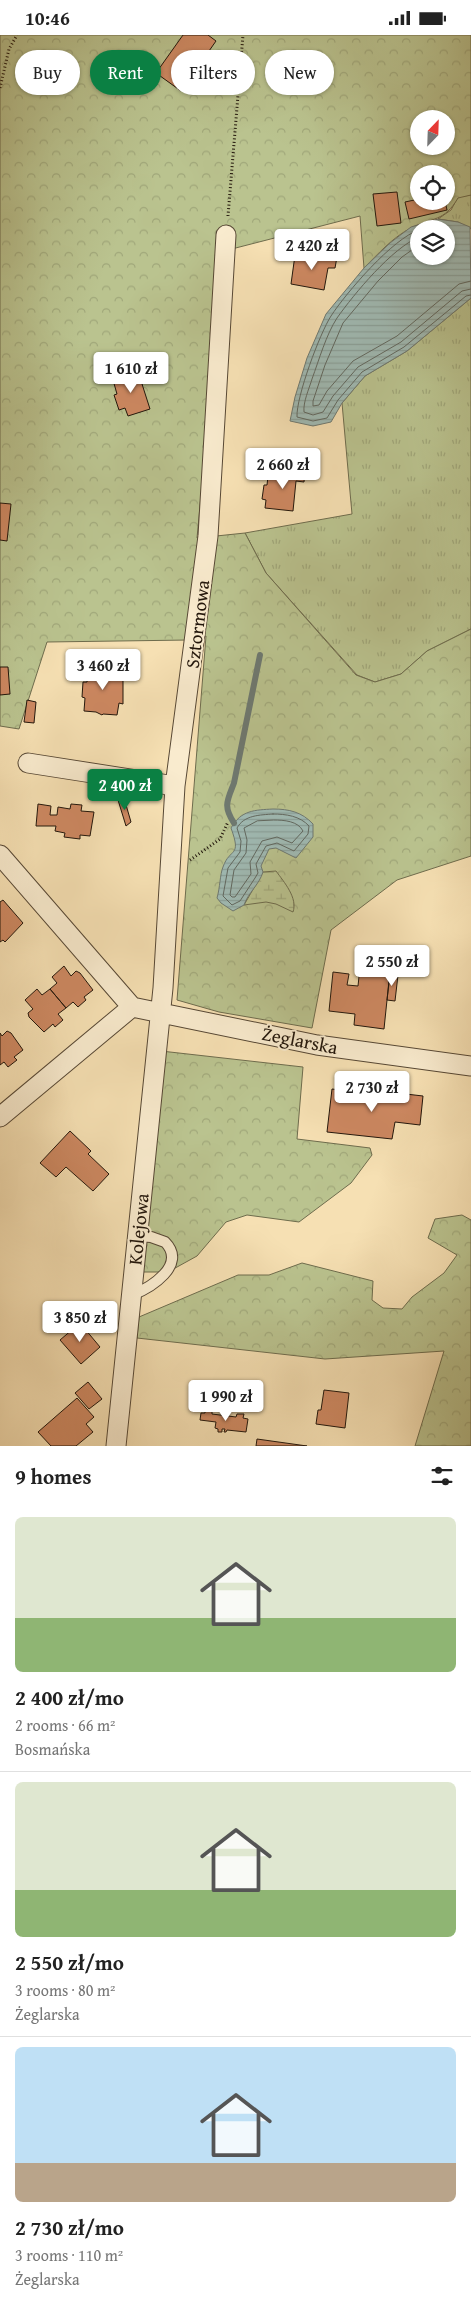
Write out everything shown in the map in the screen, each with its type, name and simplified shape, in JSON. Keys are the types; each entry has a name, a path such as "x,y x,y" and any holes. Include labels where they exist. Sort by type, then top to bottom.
{"street":[{"name":"Sztormowa","path":"160,1013 175,785 208,536 226,235"},
{"path":"28,763 175,785"},
{"path":"0,855 132,1007 0,1117"},
{"name":"Żeglarska","path":"132,1007 317,1045 471,1066"},
{"name":"Kolejowa","path":"116,1446 160,1013"}],"lane":[{"path":"132,1295 143,1291 164,1275 171,1261 171,1252 165,1242 151,1237 137,1236"}],"path":[{"path":"0,88 9,49 17,35"},
{"path":"226,235 244,35"},
{"path":"169,861 192,860 220,839 228,822"}],"green space":[{"path":"0,35 471,35 471,195 458,198 455,203 455,165 410,165 410,210 449,210 433,220 410,220 410,229 386,246 364,268 360,216 224,251 197,538 245,533 266,573 356,675 375,682 401,674 427,651 471,629 471,856 397,880 331,930 312,1028 219,1012 177,1000 206,636 189,640 47,642 19,729 0,726"},
{"path":"471,195 471,229 455,220 438,219 451,210 455,210 455,203 458,197"},
{"path":"471,298 471,629 427,651 401,674 375,682 357,675 266,573 245,533 352,514 342,403 365,376 407,351"},
{"path":"276,871 292,896 294,901 293,912 276,904 266,902 244,905 263,872"},
{"path":"161,1051 303,1067 297,1139 370,1148 372,1155 351,1183 299,1222 247,1215 226,1222 197,1256 168,1272 135,1272"},
{"path":"462,1215 471,1220 471,1446 415,1446 444,1351 325,1359 137,1338 139,1317 238,1275 269,1275 302,1263 373,1281 372,1300 383,1308 402,1309 412,1297 444,1273 457,1255 428,1238 435,1219"}],"water":[{"path":"455,222 470,227 471,298 407,351 365,376 342,403 331,422 313,426 290,421 307,358 326,314 364,268 390,243 410,228 410,265 455,265"},
{"path":"273,809 300,814 313,824 313,837 296,858 276,848 269,849 261,866 263,872 259,881 244,905 233,911 217,898 223,867 235,848 231,828 244,814"}],"building":[{"path":"183,35 208,35 216,41 210,50 172,50"},
{"path":"171,52 171,84 161,77 161,66"},
{"path":"397,192 401,223 377,226 373,194"},
{"path":"410,201 410,210 447,210 409,219 405,202"},
{"path":"313,253 337,257 335,268 328,268 324,290 291,284 295,255 312,258"},
{"path":"141,371 145,383 142,384 150,409 128,416 125,408 119,410 114,395 117,394 113,380"},
{"path":"291,467 305,468 304,482 296,481 293,511 265,508 266,500 262,499 264,485 267,485 268,476 290,478"},
{"path":"0,503 11,504 7,541 0,540"},
{"path":"0,667 8,667 10,694 0,695"},
{"path":"88,668 123,671 123,704 119,703 117,715 102,715 96,712 84,711 85,698 82,697 83,682 87,682"},
{"path":"27,700 36,702 34,723 24,722"},
{"path":"124,798 131,822 126,826 118,800"},
{"path":"38,804 51,806 50,815 57,815 58,807 70,809 71,804 82,805 81,811 94,812 90,836 80,835 80,839 64,837 65,833 55,831 56,826 36,826"},
{"path":"3,900 23,923 5,942 3,940 0,942 0,902"},
{"path":"64,966 71,976 76,971 80,973 93,990 84,997 86,1000 78,1007 73,1002 66,1008 50,989 57,983 52,977"},
{"path":"360,967 390,971 384,1029 354,1025 355,1014 329,1011 333,972 349,974 347,985 358,986"},
{"path":"390,974 398,975 395,1001 387,1000"},
{"path":"37,989 42,995 50,989 66,1008 58,1014 63,1020 55,1027 53,1024 44,1032 29,1017 28,1013 33,1009 25,1000"},
{"path":"7,1031 11,1033 23,1050 14,1057 17,1060 8,1067 4,1062 0,1065 0,1033 2,1036"},
{"path":"332,1089 380,1095 380,1091 423,1096 420,1125 395,1122 392,1139 327,1132"},
{"path":"70,1131 91,1151 88,1154 109,1174 93,1191 66,1167 56,1177 40,1163"},
{"path":"80,1323 100,1347 81,1364 60,1340"},
{"path":"88,1382 102,1399 89,1409 75,1393"},
{"path":"324,1390 349,1393 345,1428 316,1424 318,1410 321,1410"},
{"path":"77,1398 94,1417 86,1424 93,1432 76,1446 51,1446 38,1432"},
{"path":"205,1410 212,1411 212,1414 236,1417 237,1414 244,1414 243,1418 248,1419 246,1432 227,1430 224,1432 225,1429 222,1429 222,1432 218,1432 218,1429 215,1428 216,1422 200,1420 201,1413 205,1413"},
{"path":"257,1439 307,1446 256,1446"}],"waterway":[{"path":"234,823 228,812 227,803 234,783 260,655"}]}
